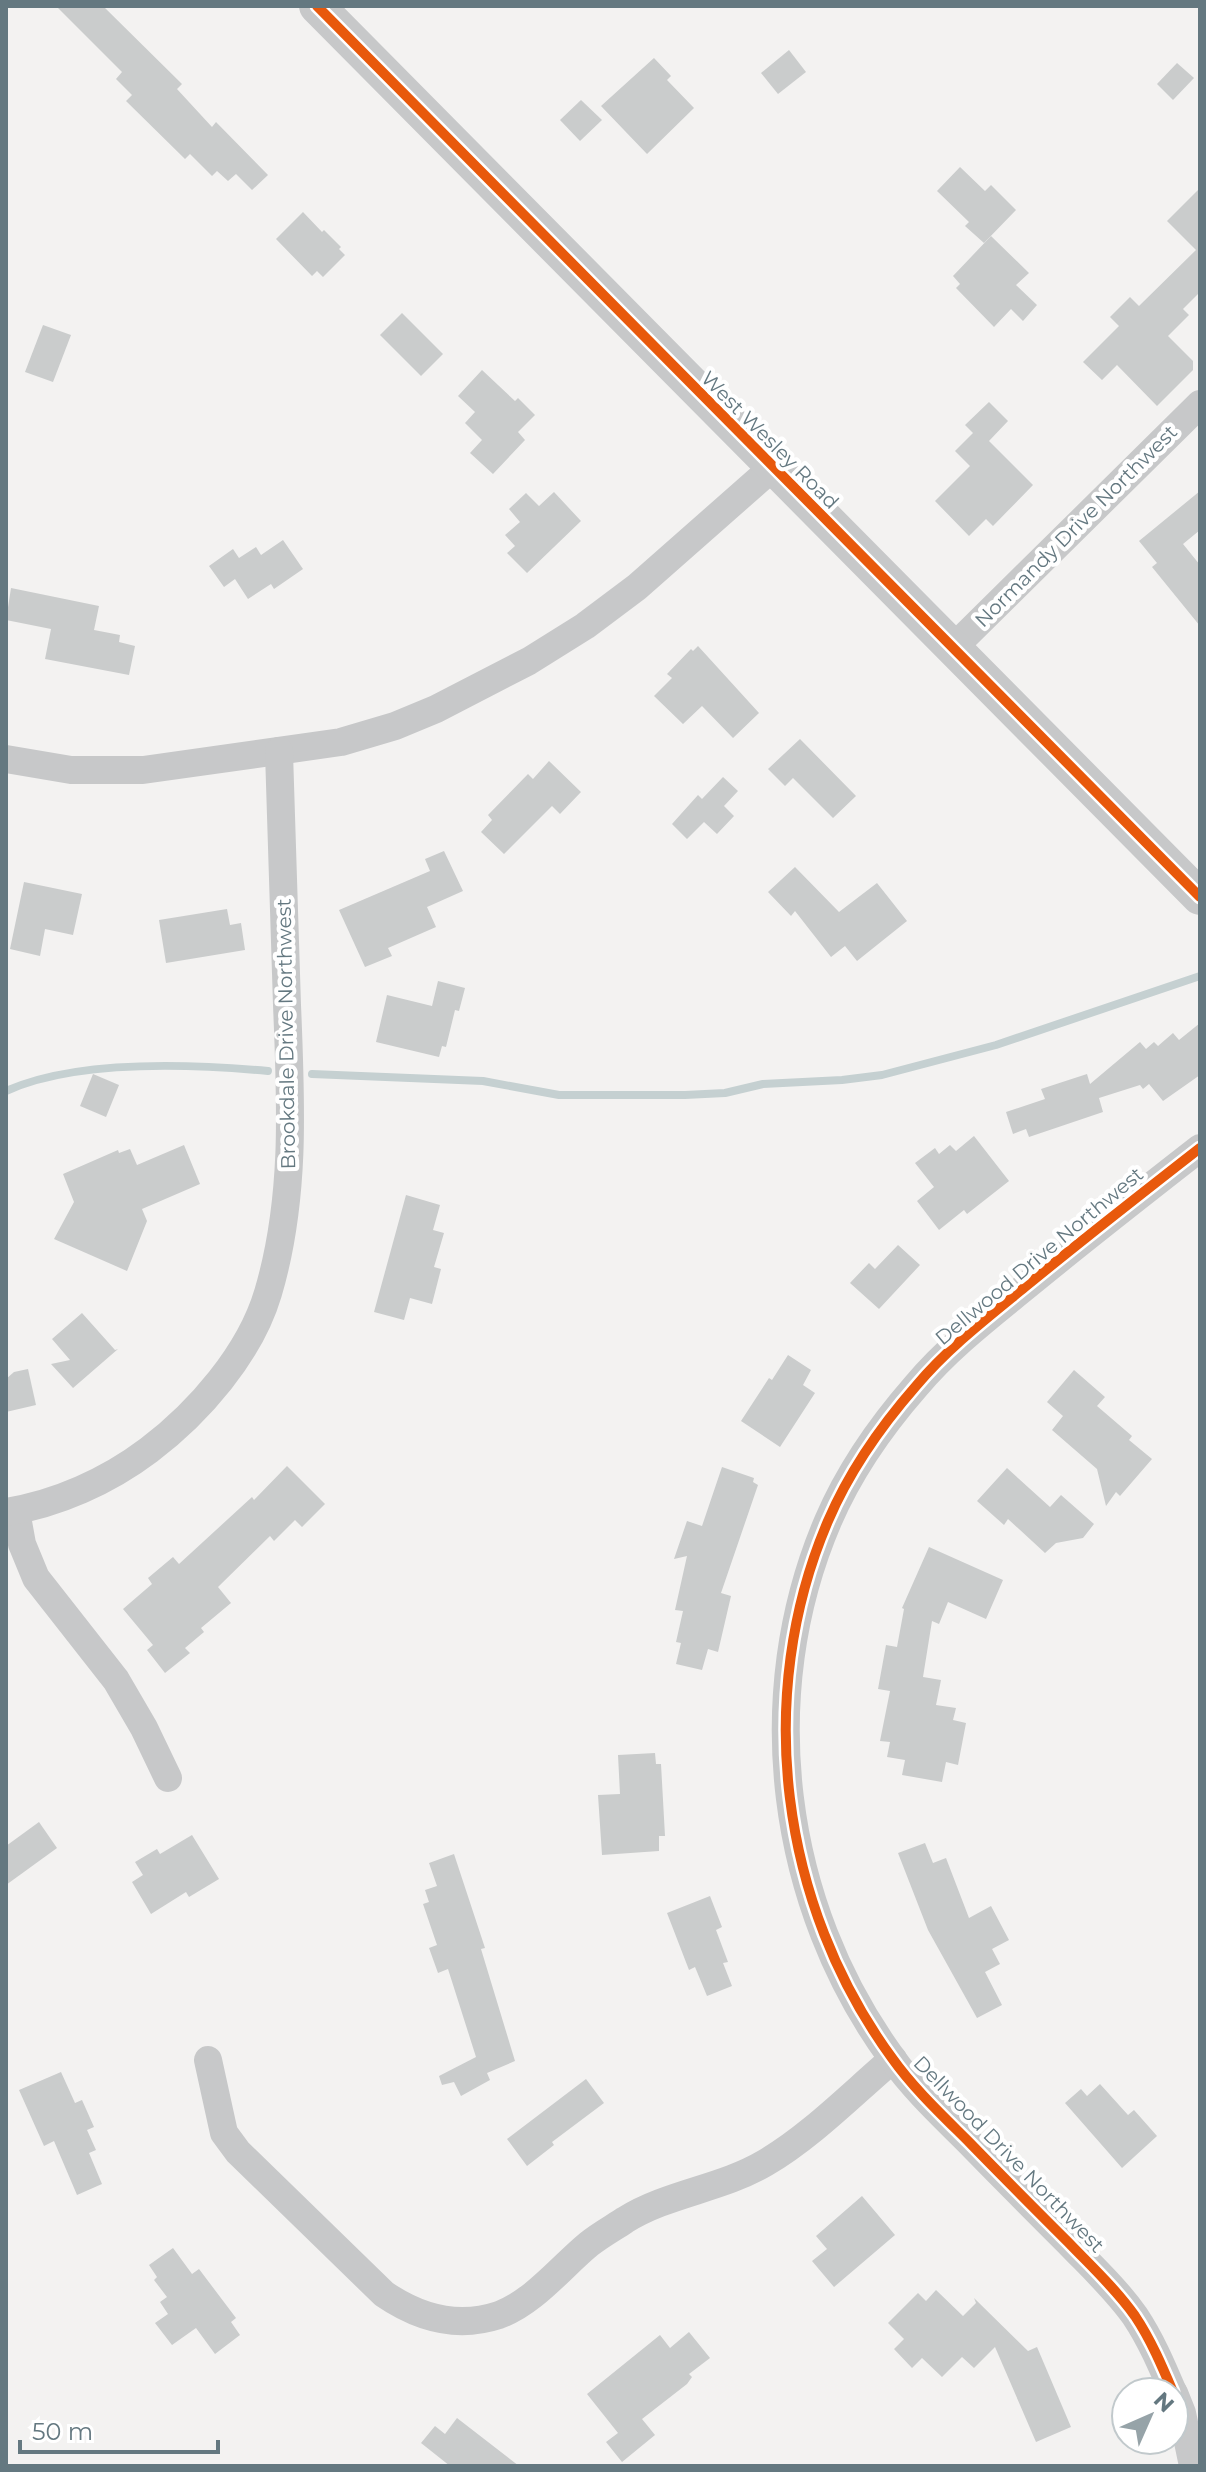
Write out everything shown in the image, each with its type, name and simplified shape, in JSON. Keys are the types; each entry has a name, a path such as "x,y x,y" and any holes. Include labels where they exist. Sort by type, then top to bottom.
{"street":[{"name":"West Wesley Road","path":"317,6 1200,897"},
{"name":"Normandy Drive Northwest","path":"952,649 1200,404"},
{"path":"6,759 71,770 143,770 341,742 395,726 436,709 529,661 585,626 637,587 772,468"},
{"name":"Brookdale Drive Northwest","path":"11,1512 56,1500 99,1481 168,1436 198,1407 228,1370 254,1326 267,1295 285,1211 292,1137 279,751"},
{"name":"Dellwood Drive Northwest","path":"1167,2376 1134,2315 1108,2283 935,2108 893,2059 857,2006 825,1939 804,1878 789,1806 785,1732 790,1667 803,1592 827,1522 849,1478 876,1437 917,1385 959,1341 1200,1148"},
{"path":"11,1512 36,1578 116,1680 168,1778"},
{"path":"208,2060 224,2133 238,2152 384,2294 405,2309 424,2316 443,2321 468,2321 499,2315 522,2303 592,2242 629,2217 726,2183 766,2163 893,2059"}],"building":[{"path":"56,6 103,6 182,84 177,89 212,127 216,122 268,175 252,190 236,174 228,181 217,171 212,176 190,154 185,159 126,101 132,95 116,79 122,72"},
{"path":"789,50 806,72 778,94 761,73"},
{"path":"654,58 671,76 667,80 694,108 647,154 601,106"},
{"path":"1177,63 1194,78 1173,100 1157,84"},
{"path":"581,100 602,120 580,141 560,120"},
{"path":"960,167 985,191 991,185 1016,210 984,243 965,226 969,222 937,191"},
{"path":"1200,188 1200,292 1183,309 1189,315 1168,336 1193,361 1193,370 1157,406 1117,365 1102,380 1083,362 1119,326 1110,317 1130,297 1139,306 1196,250 1167,221"},
{"path":"303,212 341,247 339,249 345,255 323,277 317,271 312,276 276,239"},
{"path":"991,236 1029,273 1016,285 1037,305 1023,321 1011,309 994,327 956,288 960,284 953,276"},
{"path":"402,313 443,354 421,376 380,335"},
{"path":"43,325 71,335 53,382 25,372"},
{"path":"482,370 535,415 518,432 525,440 493,474 470,453 482,440 465,423 475,412 458,396"},
{"path":"989,402 1008,421 989,441 1033,485 993,526 986,519 969,536 935,501 970,466 955,451 973,433 965,425"},
{"path":"1200,491 1200,530 1183,544 1200,565 1200,626 1152,567 1157,563 1139,541"},
{"path":"554,492 581,521 527,573 507,553 515,546 505,535 520,522 509,509 526,493 539,506"},
{"path":"283,540 303,569 274,589 271,584 248,599 235,579 224,587 209,566 233,549 239,558 256,547 261,555"},
{"path":"11,588 99,606 94,630 120,635 119,642 135,646 129,675 45,659 51,629 6,620"},
{"path":"698,646 759,713 733,738 702,706 683,724 654,696 672,678 667,674 691,649 693,651"},
{"path":"800,739 856,796 833,818 793,778 785,786 768,769"},
{"path":"549,761 581,792 560,814 552,806 504,854 481,832 492,820 488,815 528,774 533,779"},
{"path":"723,777 738,791 724,806 734,816 717,834 704,822 687,839 672,824 698,795 702,799"},
{"path":"444,851 463,891 427,907 436,927 388,948 392,956 365,967 339,910 430,871 425,859"},
{"path":"795,867 839,912 877,883 907,921 857,961 845,946 831,957 795,911 791,916 768,892"},
{"path":"24,882 82,894 73,935 45,929 40,956 10,949"},
{"path":"227,909 230,925 241,923 245,950 166,963 159,920"},
{"path":"438,981 465,988 459,1011 455,1010 446,1047 442,1046 439,1057 376,1042 387,995 432,1006"},
{"path":"1200,1023 1200,1075 1163,1101 1149,1084 1143,1089 1140,1085 1099,1098 1103,1112 1029,1137 1026,1129 1013,1134 1006,1112 1045,1099 1041,1089 1087,1074 1090,1084 1140,1042 1146,1049 1154,1042 1158,1046 1173,1033 1179,1040"},
{"path":"93,1074 119,1085 106,1117 80,1106"},
{"path":"974,1136 1009,1181 967,1214 964,1210 939,1230 917,1201 934,1187 915,1163 935,1148 939,1154 950,1145 956,1151"},
{"path":"184,1145 200,1184 142,1209 147,1221 127,1271 54,1239 74,1202 63,1174 118,1150 119,1153 130,1149 137,1165"},
{"path":"406,1195 440,1205 433,1230 444,1233 434,1267 441,1269 432,1304 410,1298 404,1320 374,1312"},
{"path":"898,1245 920,1265 879,1309 850,1283 869,1263 875,1269"},
{"path":"82,1313 115,1350 118,1349 73,1388 51,1364 70,1360 52,1339"},
{"path":"788,1355 811,1370 803,1385 815,1393 780,1447 741,1421"},
{"path":"28,1369 36,1405 6,1412 6,1379 14,1372"},
{"path":"1074,1370 1105,1397 1097,1406 1132,1436 1129,1440 1152,1459 1120,1496 1116,1492 1106,1506 1097,1469 1052,1430 1063,1416 1047,1402"},
{"path":"287,1466 325,1504 302,1527 295,1520 274,1541 270,1536 218,1587 231,1603 201,1628 204,1632 185,1648 190,1653 165,1673 147,1650 153,1645 123,1609 152,1584 148,1578 173,1557 179,1564 252,1497 254,1500"},
{"path":"722,1467 754,1478 753,1482 758,1485 721,1593 731,1596 718,1652 708,1649 702,1670 676,1664 681,1643 676,1642 683,1611 675,1610 687,1556 674,1559 687,1521 702,1526"},
{"path":"1007,1468 1050,1507 1061,1495 1094,1524 1083,1538 1056,1543 1045,1553 1008,1519 1004,1525 977,1501"},
{"path":"929,1547 1003,1580 986,1619 948,1602 939,1624 932,1621 923,1677 941,1680 936,1705 956,1708 953,1720 966,1723 958,1765 946,1762 942,1782 902,1775 905,1760 887,1757 890,1742 880,1741 890,1691 878,1689 886,1645 897,1647 902,1608"},
{"path":"655,1753 656,1764 661,1764 665,1836 659,1836 659,1851 602,1855 598,1795 620,1794 618,1755"},
{"path":"39,1822 57,1848 6,1885 6,1846"},
{"path":"192,1835 219,1879 189,1897 186,1892 151,1914 132,1882 143,1875 135,1862 157,1849 160,1854"},
{"path":"925,1843 933,1863 946,1858 969,1918 991,1906 1009,1940 992,1949 1000,1964 985,1972 1002,2005 977,2018 928,1930 898,1853"},
{"path":"454,1854 485,1948 481,1949 515,2061 487,2073 490,2080 461,2096 454,2082 442,2085 439,2076 476,2057 448,1969 438,1973 429,1948 437,1945 423,1904 429,1902 425,1890 437,1886 429,1863"},
{"path":"710,1896 722,1927 716,1930 728,1962 723,1963 732,1986 707,1996 695,1967 689,1970 667,1913"},
{"path":"61,2072 75,2103 82,2100 94,2127 87,2130 96,2150 89,2153 102,2184 77,2195 54,2141 44,2146 19,2090"},
{"path":"586,2079 604,2103 552,2142 554,2145 527,2166 507,2139"},
{"path":"1100,2084 1128,2115 1134,2110 1157,2136 1122,2168 1065,2103 1081,2089 1087,2096"},
{"path":"862,2196 895,2235 834,2287 812,2261 827,2249 816,2236"},
{"path":"173,2248 192,2274 199,2269 236,2318 231,2322 240,2335 215,2354 196,2328 172,2345 155,2323 168,2314 160,2302 167,2297 154,2280 157,2277 149,2265"},
{"path":"936,2290 963,2316 976,2303 974,2298 1028,2351 1037,2347 1071,2427 1036,2442 995,2347 974,2368 962,2357 942,2377 922,2358 912,2368 894,2349 904,2339 888,2323 918,2293 926,2301"},
{"path":"689,2332 710,2358 689,2374 692,2377 687,2384 642,2419 655,2435 622,2462 606,2442 618,2433 587,2394 660,2335 670,2348"},
{"path":"457,2418 519,2466 450,2466 421,2443 435,2426 445,2434"}],"waterway":[{"path":"312,1074 483,1081 559,1095 725,1093 763,1084 882,1075 996,1045 1200,976"},
{"path":"6,1091 66,1073 135,1066 268,1071"}],"cycle path":[{"path":"317,6 1200,897"},
{"path":"1166,2376 1141,2325 1128,2306 919,2091 892,2058 854,1998 824,1934 803,1867 790,1798 786,1727 791,1657 805,1588 836,1503 878,1433 928,1372 968,1334 1200,1148"}]}
